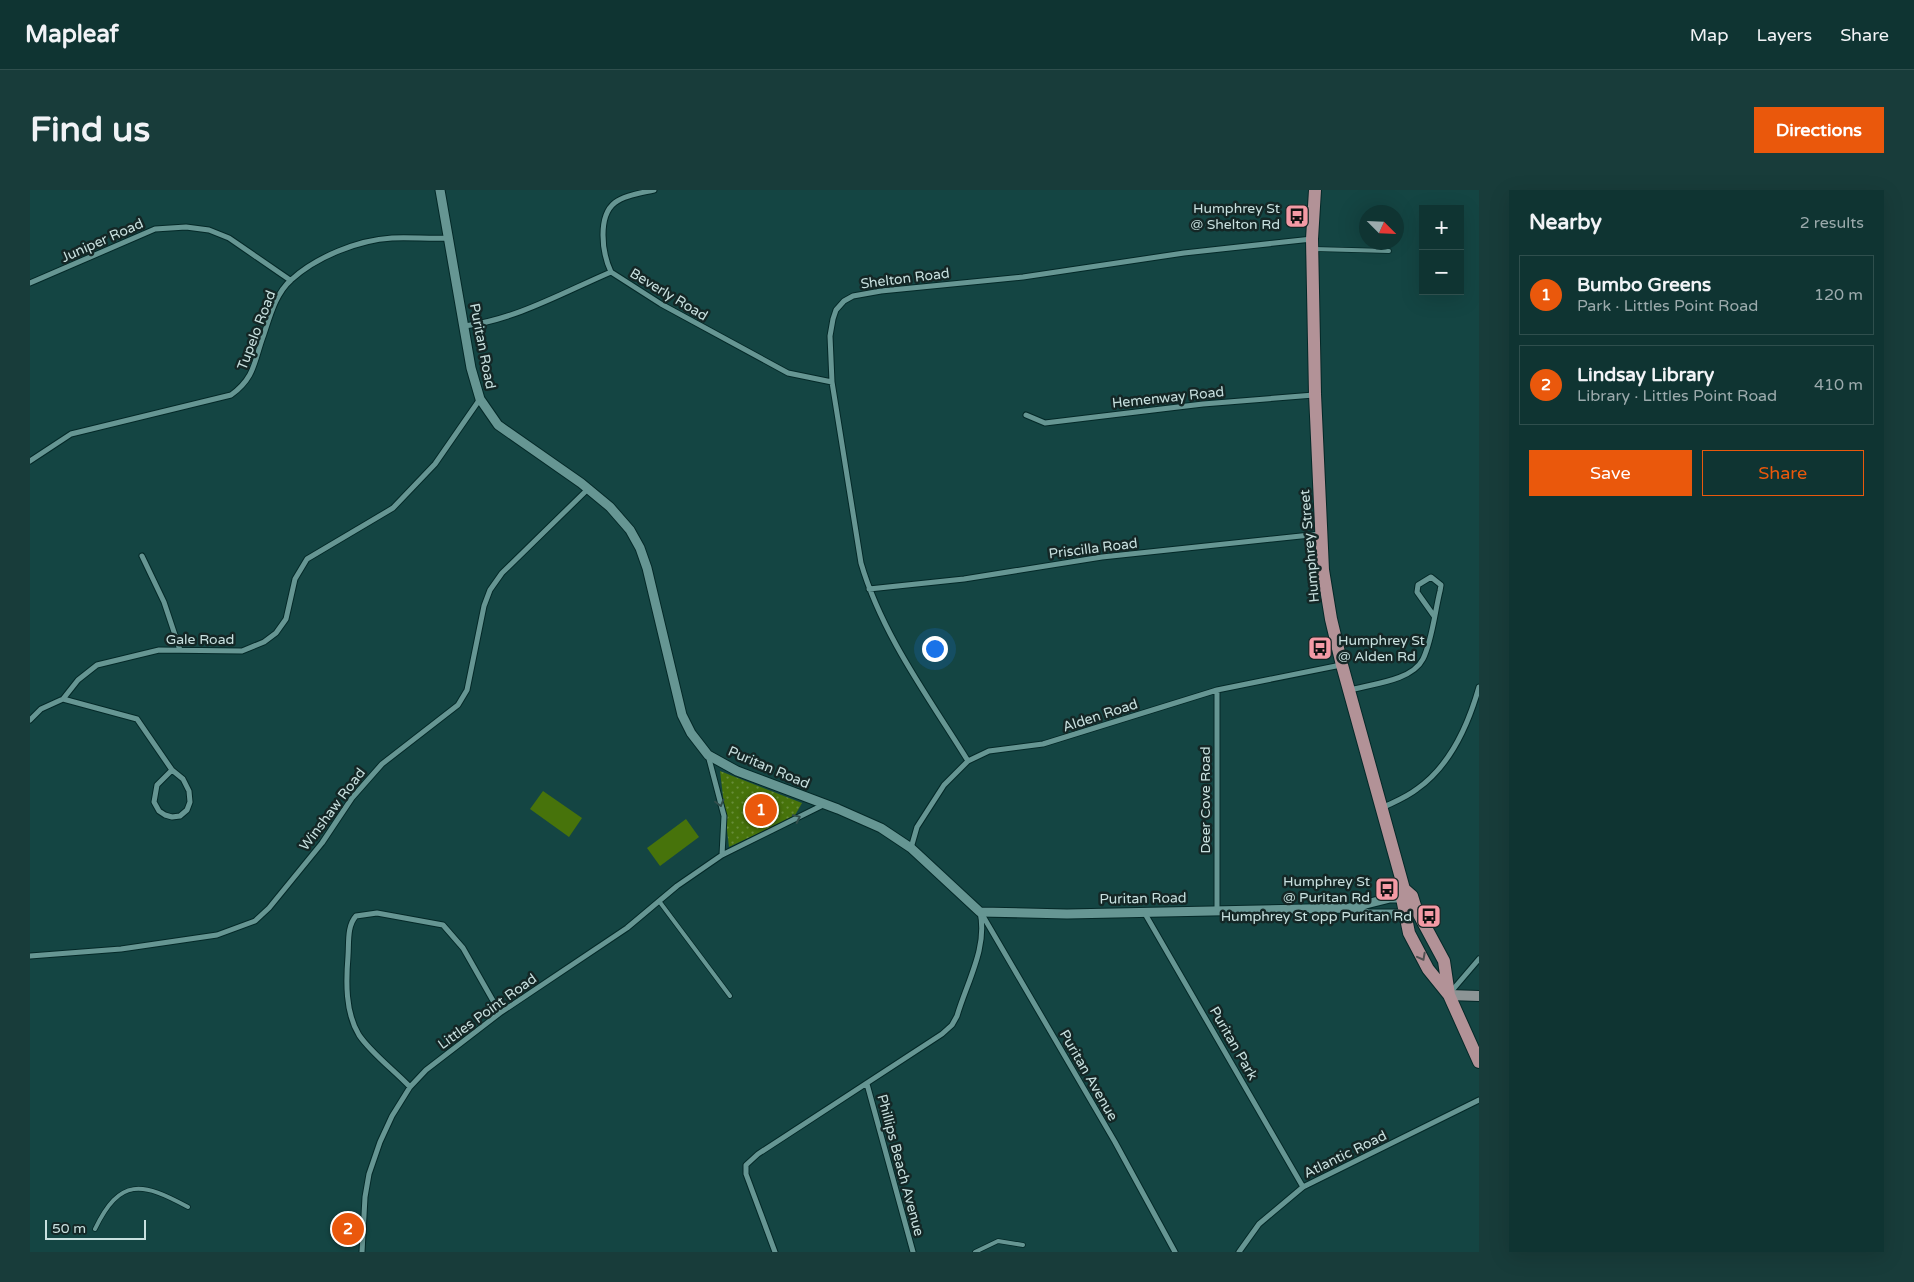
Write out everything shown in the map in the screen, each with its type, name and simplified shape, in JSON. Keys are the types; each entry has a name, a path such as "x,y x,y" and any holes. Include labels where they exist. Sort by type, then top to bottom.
{"main road":[{"name":"Humphrey Street","path":"1314,190 1312,244 1320,534 1331,619 1406,895 1410,912 1409,933 1428,969 1449,995"},
{"name":"Humphrey Street","path":"1410,912 1444,961 1449,995"},
{"path":"1479,996 1449,995 1479,1059"}],"street":[{"name":"Puritan Road","path":"440,190 471,368 480,399 498,425 589,488 610,507 630,530 640,548 654,597 682,715 691,733 708,755 737,771 881,828 911,848 980,912 1067,914 1350,908 1406,895"},
{"path":"611,272 604,259 603,248 603,219 609,206 624,197 654,190"},
{"name":"Juniper Road","path":"30,283 155,229 186,227 209,230 229,238 290,280"},
{"name":"Tupelo Road","path":"30,462 71,434 231,395 245,385 253,372 272,310 279,295 290,280 326,258 364,242 392,238 449,238"},
{"name":"Shelton Road","path":"968,761 902,654 869,589 862,563 832,382 830,336 836,310 844,301 853,296 1023,277 1184,254 1312,244"},
{"name":"Beverly Road","path":"464,326 487,323 506,317 611,272 661,304 788,373 832,382"},
{"name":"Hemenway Road","path":"1026,415 1045,423 1203,404 1315,394"},
{"name":"Gale Road","path":"30,720 40,710 63,699 78,680 97,665 159,650 242,651 264,642 276,633 286,619 295,579 307,559 393,508 435,464 480,399"},
{"name":"Winshaw Road","path":"30,956 121,949 217,935 255,921 269,908 322,843 352,798 382,764 458,705 467,690 484,606 490,590 502,573 589,488"},
{"name":"Priscilla Road","path":"869,589 964,578 1102,557 1320,534"},
{"path":"142,556 164,602 180,650"},
{"path":"1349,690 1400,677 1413,670 1423,660 1434,616 1440,585 1431,577 1418,585 1416,592 1434,616"},
{"name":"Alden Road","path":"911,848 917,827 944,785 968,761 989,751 1043,744 1217,690 1342,665"},
{"path":"1382,808 1417,790 1441,768 1461,736 1479,687"},
{"name":"Deer Cove Road","path":"1217,690 1217,911"},
{"path":"63,699 137,719 172,770 183,779 190,791 190,802 187,810 180,816 172,817 159,811 154,802 157,785 172,770"},
{"path":"708,755 724,816 722,855"},
{"name":"Littles Point Road","path":"362,1252 363,1214 369,1174 392,1116 410,1087 426,1070 500,1013 627,928 659,901 722,855 823,805"},
{"name":"Puritan Road","path":"1350,908 1368,914 1410,912"},
{"name":"Phillips Beach Avenue","path":"775,1252 746,1174 746,1165 758,1154 867,1084 942,1034 952,1025 957,1016 981,947 983,926 980,912"},
{"name":"Puritan Avenue","path":"980,912 1115,1142 1175,1252"},
{"name":"Puritan Park","path":"1144,912 1303,1187"},
{"path":"410,1087 360,1035 350,1015 347,993 350,922 356,916 377,913 443,925 463,948 500,1013"},
{"path":"1449,995 1479,959"},
{"name":"Phillips Beach Avenue","path":"867,1084 913,1252"},
{"name":"Atlantic Road","path":"1239,1252 1259,1224 1303,1187 1479,1100"}],"lane":[{"path":"1312,244 1389,251"},
{"path":"659,901 730,996"},
{"path":"95,1230 105,1210 117,1196 133,1189 148,1188 162,1192 188,1206"},
{"path":"976,1252 998,1241 1023,1245"}],"green space":[{"path":"720,771 802,803 794,817 729,847"},
{"path":"543,791 582,818 569,837 530,809"},
{"path":"686,819 699,837 660,866 647,848"}],"place":[{"name":"Humphrey St @ Shelton Rd","path":"1297,216"},
{"name":"Humphrey St @ Alden Rd","path":"1320,648"},
{"name":"Bumbo Greens","path":"761,810"},
{"name":"Humphrey St @ Puritan Rd","path":"1387,889"},
{"name":"Humphrey St opp Puritan Rd","path":"1429,916"},
{"name":"Lindsay Library","path":"348,1229"}]}
